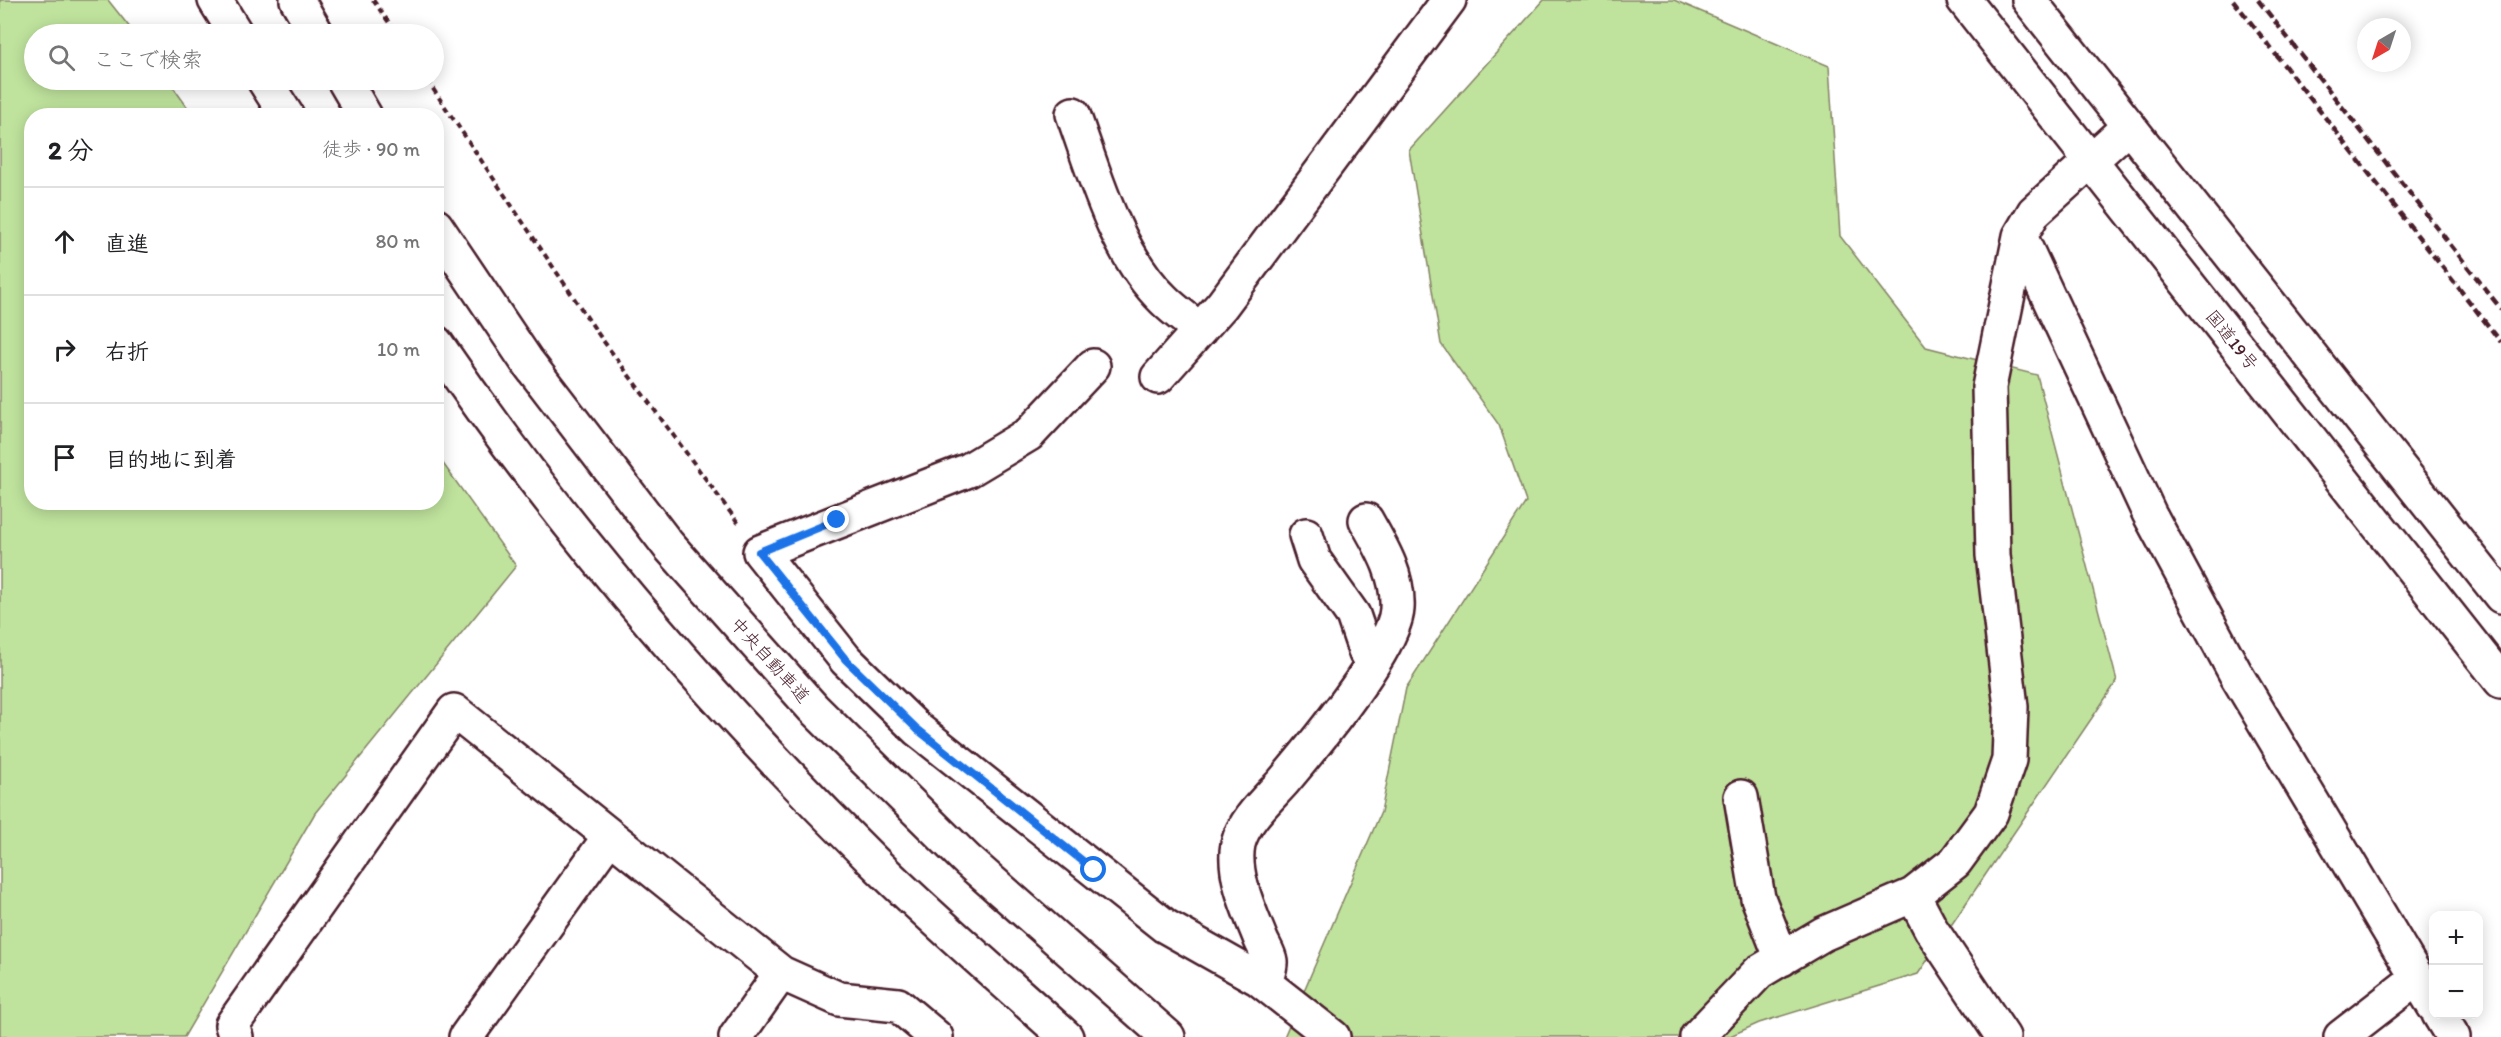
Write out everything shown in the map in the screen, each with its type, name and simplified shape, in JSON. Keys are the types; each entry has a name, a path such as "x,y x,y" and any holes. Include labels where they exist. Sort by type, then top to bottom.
{"main road":[{"path":"215,0 230,24"},
{"path":"297,0 311,24"},
{"path":"1158,377 1222,305 1449,0"},
{"name":"国道19号","path":"1964,0 2501,681"},
{"path":"2029,0 2501,596"},
{"path":"270,90 281,108"},
{"path":"350,90 360,108"},
{"path":"1073,114 1105,205 1128,255 1162,299 1200,330"},
{"path":"1696,1037 1759,972 1823,934 1913,895 1955,862 1990,813 2009,760 2012,707 1993,555 1989,387 2020,236 2034,212 2129,126"},
{"path":"2020,236 2148,513 2237,676 2429,999"},
{"name":"中央自動車道","path":"444,238 526,360 668,545 813,708 967,860 1168,1037"},
{"path":"444,354 613,580 741,726 876,864 1066,1037"},
{"path":"1093,366 1029,434 969,471 759,552 846,660 917,729 1165,926 1265,983 1333,1037"},
{"path":"1265,983 1270,963 1248,906 1237,867 1238,845 1244,827 1296,767 1373,663 1392,630 1398,610 1395,582 1387,557 1366,520"},
{"path":"1306,535 1314,560 1353,615 1366,652 1373,663"},
{"path":"236,1037 232,1025 454,711 781,973 839,999 898,1005 936,1037"},
{"path":"1740,797 1758,898 1782,959"},
{"path":"466,1037 610,836"},
{"path":"1913,895 1931,929 2003,1037"},
{"path":"736,1037 781,973"},
{"path":"2341,1037 2417,978"},
{"path":"2442,1019 2453,1037"}],"path":[{"path":"373,0 390,24"},
{"path":"434,90 599,335 759,552"}],"green space":[{"path":"0,0 108,0 127,24 24,24 24,90 175,90 188,108 24,108 24,510 444,510 444,465 516,566 315,813 184,1037 0,1037"},
{"path":"1544,0 1674,0 1829,66 1840,236 1926,347 2037,375 2117,681 1918,974 1759,1023 1728,1037 1284,1037 1381,812 1406,688 1526,502 1499,425 1441,344 1409,150"}],"railway":[{"path":"2233,0 2501,342"},
{"path":"2258,0 2501,309"}],"route":[{"path":"837,520 759,552 846,660 917,729 1094,870"}]}
